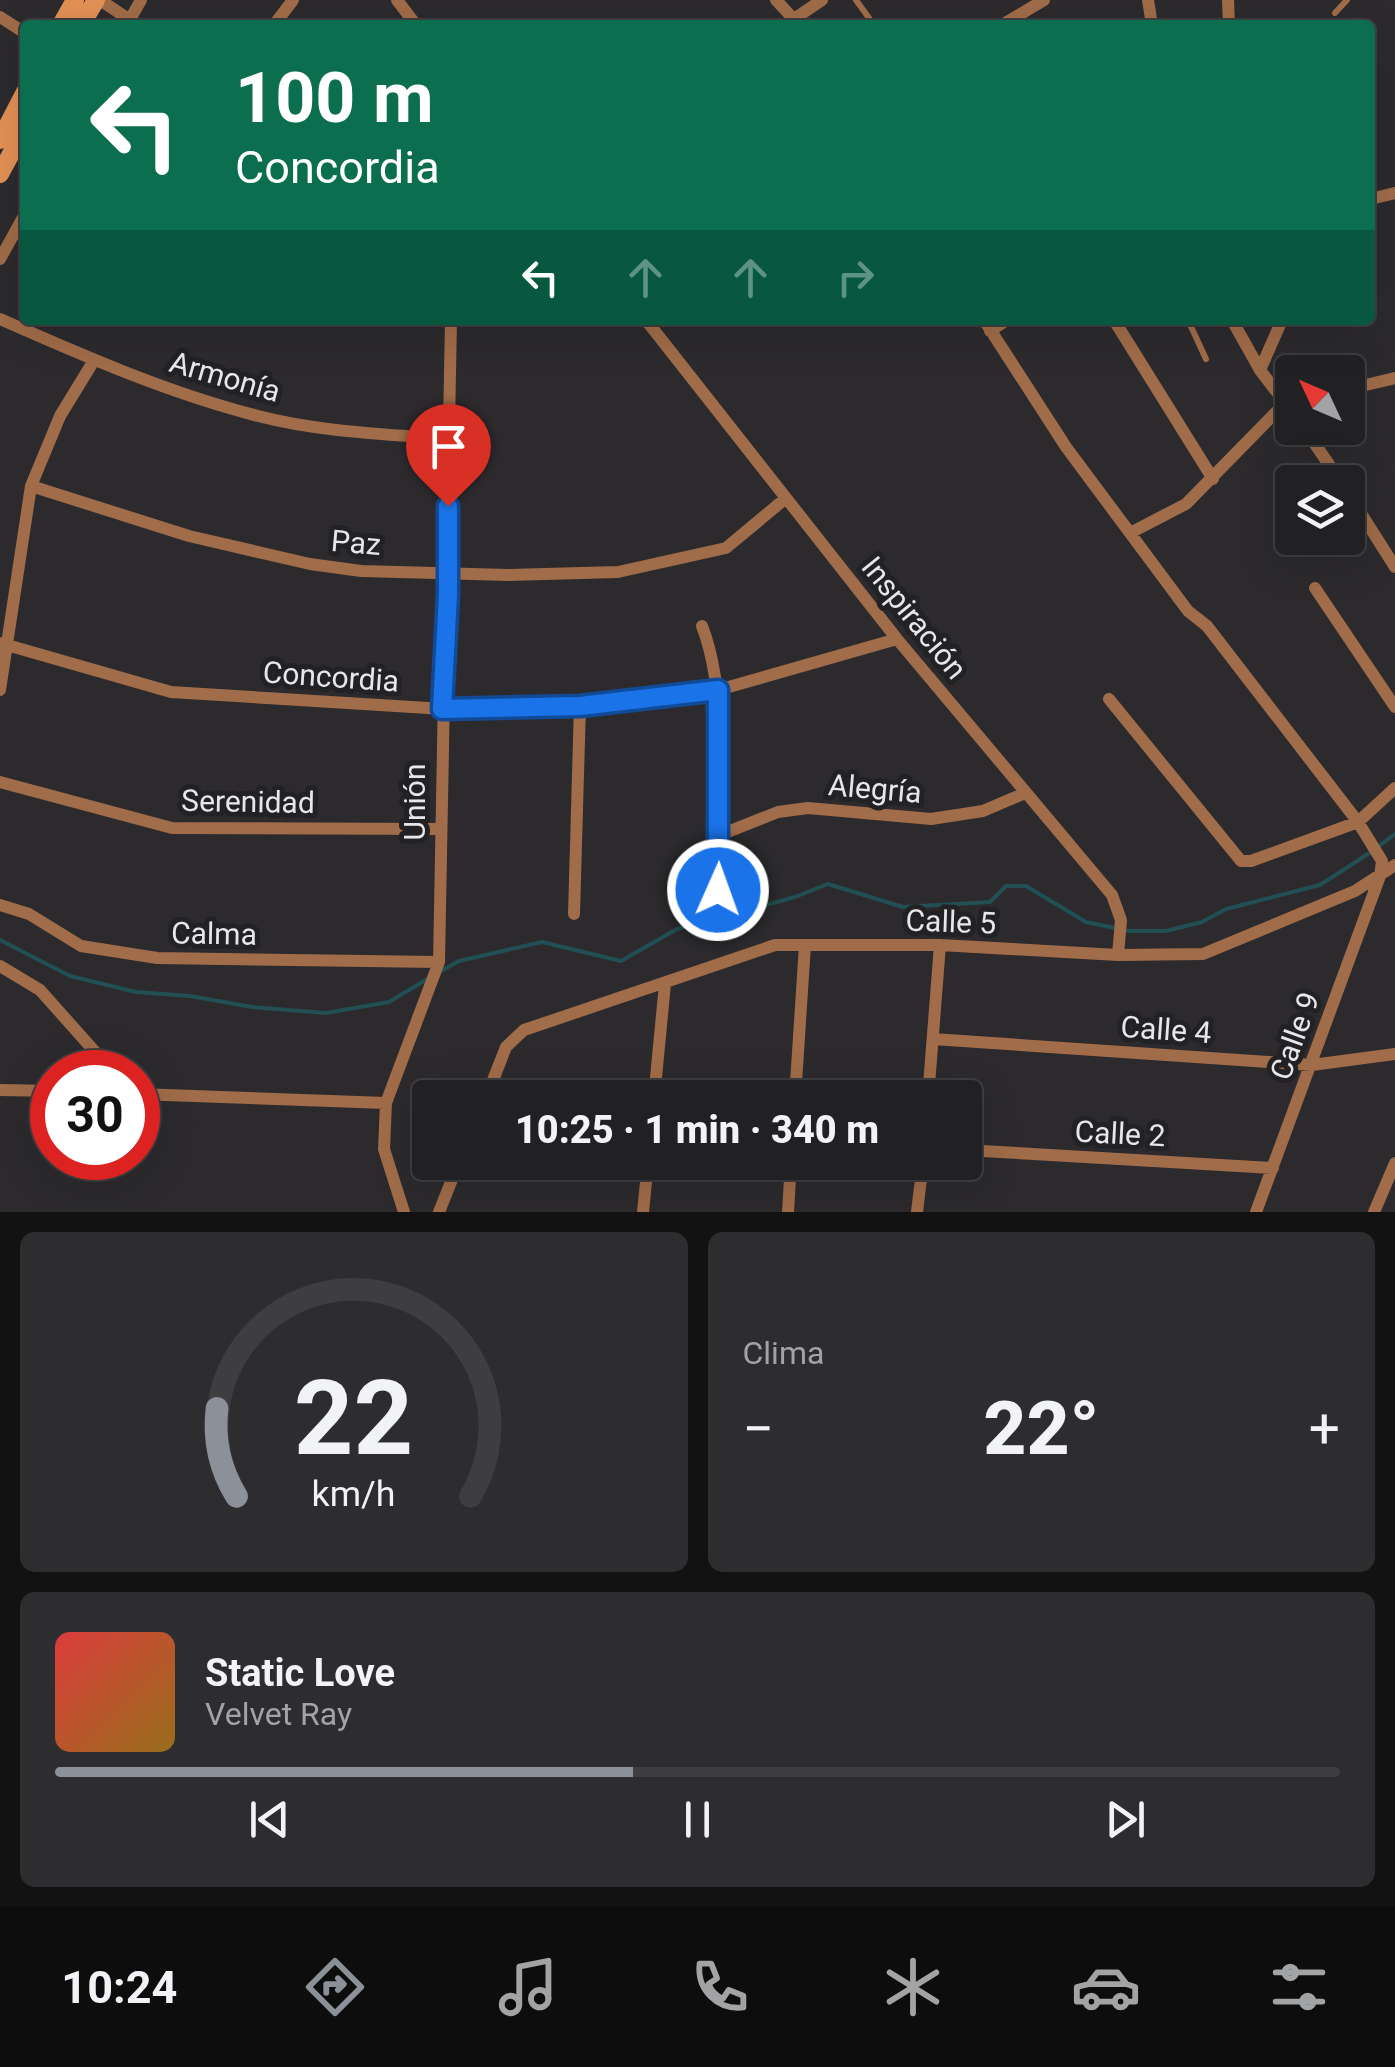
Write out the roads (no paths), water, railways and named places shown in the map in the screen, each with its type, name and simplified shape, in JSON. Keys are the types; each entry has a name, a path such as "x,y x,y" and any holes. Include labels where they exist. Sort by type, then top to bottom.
{"main road":[{"path":"0,140 20,102"},
{"path":"0,174 20,137"}],"street":[{"path":"98,0 125,20"},
{"path":"278,20 293,0"},
{"path":"396,0 412,20"},
{"path":"776,0 794,20"},
{"path":"798,20 822,0"},
{"path":"1010,20 1044,0"},
{"path":"0,259 20,223"},
{"name":"Armonía","path":"0,319 93,362 258,416 325,429 448,440"},
{"name":"Unión","path":"404,1212 384,1149 386,1103 439,962 451,325"},
{"name":"Inspiración","path":"650,325 897,639 1112,896 1121,920 1118,954"},
{"path":"987,325 1066,447 1188,610 1207,626 1358,822 1382,861 1380,876"},
{"path":"1117,325 1213,478"},
{"path":"1235,325 1275,390"},
{"path":"1260,370 1280,325"},
{"path":"0,690 31,486 60,416 93,362"},
{"path":"1365,385 1395,378"},
{"path":"1132,532 1186,504 1275,421"},
{"name":"Paz","path":"31,486 189,536 310,564 360,570 509,575 618,572 726,548 786,498"},
{"path":"1365,518 1392,558"},
{"path":"1315,588 1395,707"},
{"path":"702,626 711,649 718,690 718,890"},
{"name":"Concordia","path":"4,644 171,692 442,709 580,706 718,690 897,639"},
{"path":"1110,699 1240,861 1358,822 1395,788"},
{"path":"574,914 580,706"},
{"name":"Serenidad","path":"0,782 172,828 440,829"},
{"name":"Alegría","path":"720,835 778,812 860,811 931,820 983,810 1025,793"},
{"name":"Calle 5","path":"493,1080 506,1047 524,1030 775,945 1203,954 1355,891 1395,865"},
{"name":"Calle 9","path":"1256,1212 1380,876"},
{"name":"Calma","path":"0,904 29,914 81,946 156,958 439,962"},
{"path":"796,1080 804,945"},
{"path":"930,1080 940,946"},
{"path":"0,966 40,990 93,1050"},
{"path":"656,1080 665,984"},
{"name":"Calle 4","path":"933,1039 1312,1065 1395,1054"},
{"path":"0,1090 30,1091"},
{"path":"160,1095 386,1103"},
{"name":"Calle 2","path":"982,1151 1273,1168"},
{"path":"1374,1212 1395,1163"},
{"path":"440,1212 452,1180"},
{"path":"644,1212 647,1180"},
{"path":"788,1212 790,1180"},
{"path":"916,1212 920,1180"}],"lane":[{"path":"1334,13 1347,0"},
{"path":"1190,325 1206,359"}],"waterway":[{"path":"1379,846 1395,834"},
{"path":"441,971 459,961 542,942 621,961 677,929 795,897 828,884 903,907 990,902 1006,886 1026,886 1086,922 1129,931 1166,931 1202,922 1226,909 1320,885 1371,852"},
{"path":"0,940 70,976 136,992 252,1007 326,1013 389,1002 429,978"}]}
